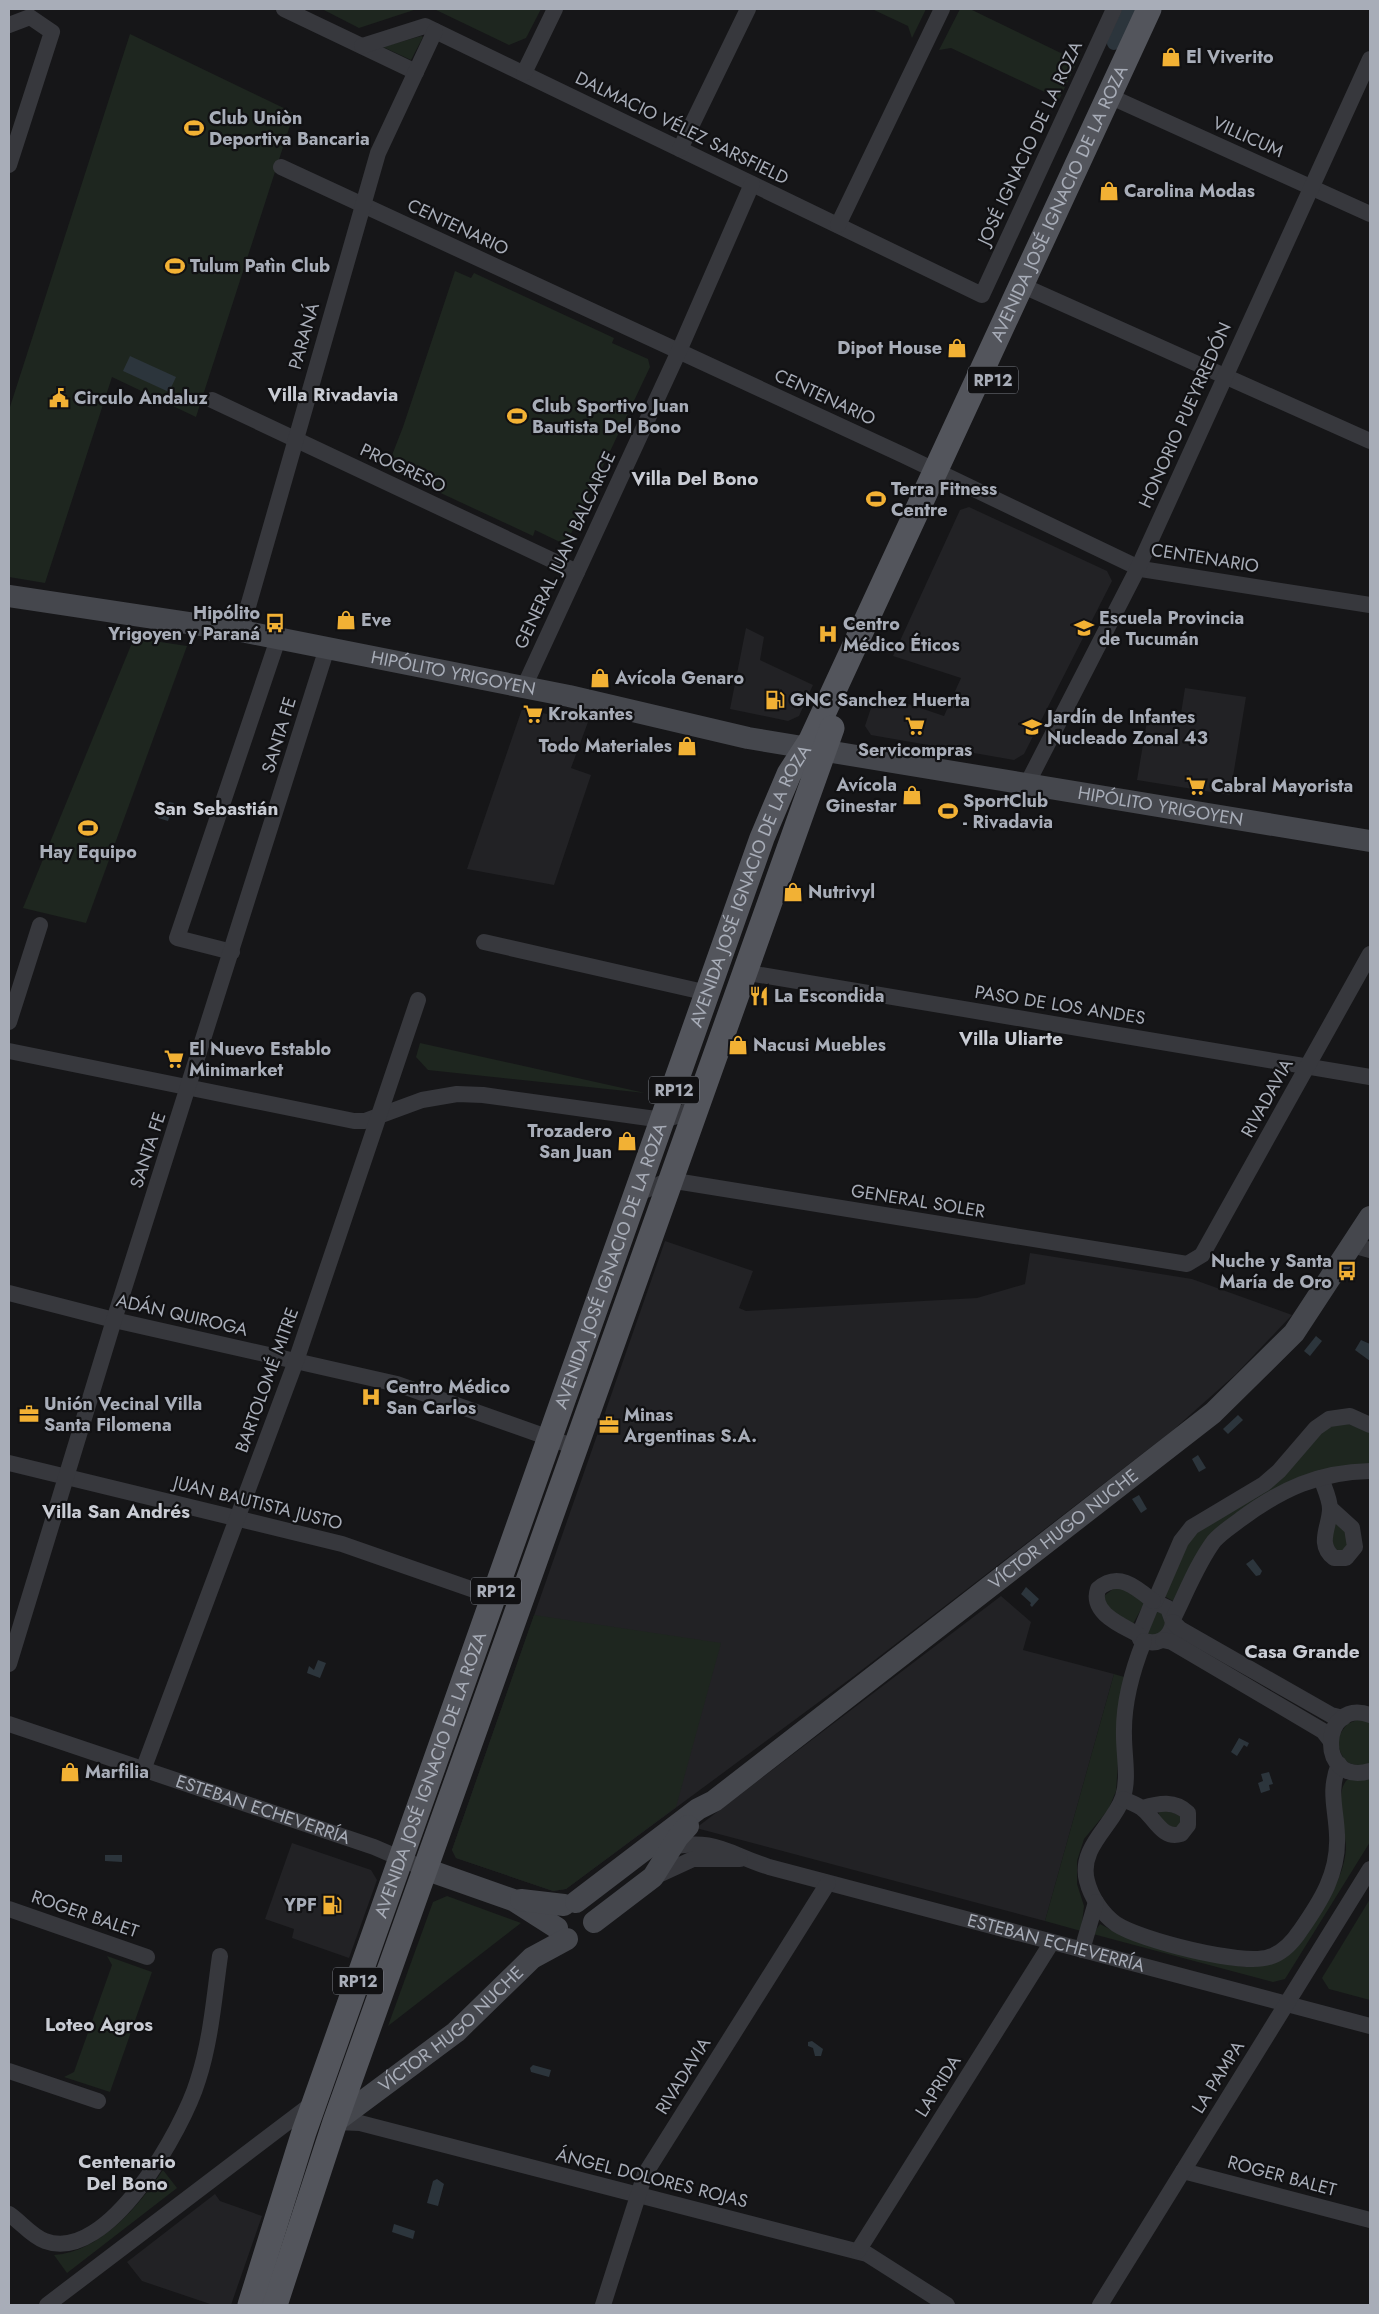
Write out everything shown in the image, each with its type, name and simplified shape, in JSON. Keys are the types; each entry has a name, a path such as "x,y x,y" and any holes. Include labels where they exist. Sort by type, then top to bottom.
{"main road":[{"name":"AVENIDA JOSÉ IGNACIO DE LA ROZA","path":"1115,99 1149,9"},
{"name":"AVENIDA JOSÉ IGNACIO DE LA ROZA","path":"250,2305 315,2101 762,838 789,774 815,749 1115,99 1164,9"},
{"name":"AVENIDA JOSÉ IGNACIO DE LA ROZA","path":"275,2305 335,2122 743,972 785,855 816,779 815,749"}],"street":[{"path":"284,9 416,72"},
{"path":"524,74 555,9"},
{"path":"680,149 748,9"},
{"path":"838,225 942,9"},
{"name":"JOSÉ IGNACIO DE LA ROZA","path":"982,295 1114,9"},
{"path":"9,25 30,17 52,32 9,165"},
{"name":"DALMACIO VÉLEZ SARSFIELD","path":"362,46 425,26 435,30 982,295"},
{"name":"PARANÁ","path":"240,631 378,153 435,30"},
{"name":"HONORIO PUEYRREDÓN","path":"1028,784 1138,568 1370,59"},
{"name":"VILLICUM","path":"1115,99 1370,214"},
{"name":"CENTENARIO","path":"281,167 942,473 1138,568 1370,605"},
{"name":"GENERAL JUAN BALCARCE","path":"524,687 679,351 752,184"},
{"path":"1028,288 1370,441"},
{"name":"PROGRESO","path":"212,400 577,572"},
{"name":"HIPÓLITO YRIGOYEN","path":"9,596 240,631 524,687 748,738 1370,841"},
{"path":"9,605 33,600"},
{"path":"232,952 177,938 278,639"},
{"name":"SANTA FE","path":"9,1664 114,1320 327,648"},
{"path":"9,1022 40,925"},
{"path":"484,942 708,993"},
{"name":"RIVADAVIA","path":"1195,1260 1202,1255 1307,1066 1365,974 1370,954"},
{"name":"PASO DE LOS ANDES","path":"743,972 1370,1077"},
{"name":"BARTOLOMÉ MITRE","path":"143,1770 296,1361 418,1000"},
{"path":"9,1051 344,1120 364,1121 436,1096 457,1094 483,1095 663,1120 680,1115 697,1104"},
{"path":"636,1194 669,1180"},
{"name":"GENERAL SOLER","path":"669,1180 1184,1265 1195,1260"},
{"name":"VÍCTOR HUGO NUCHE","path":"640,1853 698,1809 714,1801 1213,1413 1294,1333 1361,1248 1370,1217"},
{"name":"ADÁN QUIROGA","path":"9,1293 114,1320 397,1384 575,1447"},
{"path":"1339,1764 1332,1795 1337,1836 1333,1876 1300,1932 1285,1949 1278,1953 1260,1959 1240,1959 1139,1935 1114,1923 1096,1902 1086,1879 1089,1854 1123,1799 1126,1783 1124,1735 1126,1704 1132,1675 1141,1638 1154,1601 1180,1541 1192,1527 1264,1484 1279,1471 1316,1428 1329,1420 1350,1416 1370,1425"},
{"name":"JUAN BAUTISTA JUSTO","path":"9,1463 342,1544 494,1597"},
{"path":"1163,1640 1171,1631 1173,1620 1202,1562 1220,1535 1292,1486 1346,1472 1370,1471"},
{"path":"1321,1478 1330,1508"},
{"path":"1330,1740 1323,1731 1172,1642 1163,1640 1151,1643 1141,1638 1098,1607 1096,1601 1098,1589 1110,1580 1116,1579 1130,1585 1168,1608 1173,1620 1180,1629 1330,1715 1343,1718"},
{"path":"1370,1715 1355,1713 1343,1718 1332,1730 1330,1740 1330,1750 1339,1764 1349,1771 1359,1773 1370,1770"},
{"name":"ESTEBAN ECHEVERRÍA","path":"9,1724 374,1847 401,1860 513,1900 562,1933"},
{"path":"1123,1799 1143,1808"},
{"name":"VÍCTOR HUGO NUCHE","path":"672,1846 682,1832 702,1816 714,1801"},
{"name":"ESTEBAN ECHEVERRÍA","path":"513,1900 570,1904 640,1853 672,1846 691,1843 711,1845 728,1849 743,1859"},
{"name":"ESTEBAN ECHEVERRÍA","path":"653,1878 672,1846"},
{"name":"ESTEBAN ECHEVERRÍA","path":"594,1922 653,1878 693,1859 743,1859 1370,2026"},
{"name":"LA PAMPA","path":"1100,2305 1370,1869"},
{"name":"RIVADAVIA","path":"603,2305 645,2174 828,1883"},
{"path":"1082,1950 1096,1902"},
{"path":"570,1904 590,1910 594,1922 587,1936 574,1940 562,1933 556,1916 570,1904"},
{"name":"ROGER BALET","path":"9,1909 147,1957"},
{"name":"VÍCTOR HUGO NUCHE","path":"335,2122 456,2032 532,1958 562,1933"},
{"name":"LAPRIDA","path":"858,2251 1052,1942"},
{"path":"9,2214 46,2242 65,2242 84,2238 96,2232 132,2198 168,2144 194,2093 211,2027 220,1956"},
{"path":"9,2071 98,2101"},
{"path":"47,2305 315,2101"},
{"name":"ÁNGEL DOLORES ROJAS","path":"335,2122 360,2123 858,2251 866,2254 947,2305"},
{"name":"ROGER BALET","path":"1183,2171 1370,2220"}],"shaded area":[{"path":"322,9 417,9 359,28"},
{"path":"434,9 541,9 526,38 509,45"},
{"path":"872,9 926,9 912,38 908,26"},
{"path":"960,9 970,9 1069,57 1081,54 1055,108 1051,95 951,48 939,50"},
{"path":"130,34 294,113 196,417 112,377 45,583 9,577 9,410"},
{"path":"423,37 411,60 383,47"},
{"name":"Club Sportivo Juan Bautista Del Bono","path":"455,271 471,278 474,273 614,338 612,343 648,359 650,367 568,540 562,543 535,530 533,536 387,468 403,427"},
{"path":"130,356 176,377 169,392 123,371"},
{"path":"969,507 1107,571 1112,581 1024,754 1014,760 871,735 865,726 876,693 944,716 961,678 893,656 960,510"},
{"name":"GNC Sanchez Huerta","path":"746,628 764,637 760,660 813,685 799,716 788,721 730,709"},
{"name":"Hay Equipo","path":"134,638 187,646 86,923 23,908"},
{"path":"1185,688 1246,697 1230,795 1137,780 1148,715 1180,720"},
{"name":"Krokantes","path":"522,709 588,722 571,768 591,775 554,885 467,869"},
{"path":"169,802 174,803 168,821 158,818 161,805 168,807"},
{"path":"420,1043 645,1093 428,1070 416,1057"},
{"path":"665,1241 753,1271 739,1308 746,1311 977,1298 1025,1284 1030,1253 1192,1279 1292,1315 1236,1374 1172,1431 854,1676 566,1889 553,1891 456,1858 452,1850"},
{"path":"1316,1336 1322,1341 1310,1356 1304,1351"},
{"path":"1361,1340 1370,1344 1370,1361 1355,1350"},
{"path":"1238,1415 1243,1420 1228,1434 1223,1429"},
{"path":"1340,1421 1370,1432 1370,1466 1349,1467 1217,1531 1173,1601 1164,1596 1190,1537 1313,1436"},
{"path":"1198,1455 1206,1468 1199,1472 1192,1459"},
{"path":"1139,1495 1147,1509 1141,1513 1132,1499"},
{"path":"1337,1523 1346,1533 1348,1544 1341,1553 1332,1546 1333,1524"},
{"path":"1253,1559 1262,1571 1260,1575 1256,1576 1246,1564"},
{"path":"1117,1586 1146,1600 1133,1624 1106,1608 1104,1596"},
{"path":"1026,1587 1039,1599 1032,1607 1031,1603 1021,1594"},
{"path":"1001,1596 1031,1622 1023,1650 1114,1674 1045,1921 696,1828"},
{"path":"1153,1610 1166,1614 1164,1634 1146,1635"},
{"path":"534,1615 721,1643 676,1807 566,1889 553,1891 456,1858 452,1850"},
{"path":"318,1660 326,1663 320,1678 307,1673 309,1666 314,1670"},
{"path":"1114,1674 1124,1677 1116,1791 1108,1810 1084,1839 1077,1861 1077,1884 1084,1906 1081,1931 1045,1921"},
{"path":"1357,1720 1370,1722 1370,1764 1355,1765 1350,1763 1346,1761 1340,1752 1337,1738 1347,1724"},
{"path":"1239,1738 1249,1743 1247,1747 1244,1745 1237,1756 1231,1752"},
{"path":"1269,1772 1273,1784 1269,1785 1270,1790 1261,1793 1258,1783 1263,1781 1261,1774"},
{"path":"1370,1779 1370,1842 1285,1979 1273,1982 1093,1934 1100,1924 1123,1936 1230,1965 1247,1967 1261,1965 1335,1886 1345,1859 1346,1849 1341,1803 1343,1786 1347,1780"},
{"path":"1164,1809 1183,1817 1178,1829 1167,1826 1158,1816 1160,1810"},
{"name":"YPF","path":"292,1843 371,1870 377,1880 349,1958 292,1938 294,1929 265,1919"},
{"path":"105,1855 122,1855 122,1862 105,1861"},
{"path":"447,1896 521,1923 388,2026 433,1902"},
{"path":"1370,1899 1370,2000 1329,1989 1322,1978"},
{"path":"107,1956 152,1972 110,2092 64,2077 74,2072 112,1965"},
{"path":"812,2041 823,2049 821,2056 815,2056 813,2048 808,2046 808,2042"},
{"path":"533,2065 551,2070 549,2077 531,2072 530,2068"},
{"path":"163,2170 177,2188 67,2273 54,2255 71,2252 87,2246 117,2225 142,2198"},
{"path":"437,2179 444,2184 438,2206 427,2203 433,2181"},
{"path":"215,2194 220,2201 262,2216 231,2305 213,2305 142,2281 127,2262"},
{"path":"394,2224 415,2231 413,2239 392,2232"}],"waterway":[{"path":"1114,43 1130,9"}],"place":[{"name":"El Viverito","path":"1171,57"},
{"name":"Club Uniòn Deportiva Bancaria","path":"194,128"},
{"name":"Carolina Modas","path":"1109,191"},
{"name":"Tulum Patìn Club","path":"175,266"},
{"name":"Dipot House","path":"957,348"},
{"name":"Circulo Andaluz","path":"59,398"},
{"name":"Club Sportivo Juan Bautista Del Bono","path":"517,416"},
{"name":"Terra Fitness Centre","path":"876,499"},
{"name":"Eve","path":"346,620"},
{"name":"Hipólito Yrigoyen y Paraná","path":"275,623"},
{"name":"Escuela Provincia de Tucumán","path":"1084,628"},
{"name":"Centro Médico Éticos","path":"828,634"},
{"name":"Avícola Genaro","path":"600,678"},
{"name":"GNC Sanchez Huerta","path":"775,700"},
{"name":"Krokantes","path":"533,714"},
{"name":"Servicompras","path":"915,726"},
{"name":"Jardín de Infantes Nucleado Zonal 43","path":"1032,727"},
{"name":"Todo Materiales","path":"687,746"},
{"name":"Cabral Mayorista","path":"1196,786"},
{"name":"Avícola Ginestar","path":"912,795"},
{"name":"SportClub - Rivadavia","path":"948,811"},
{"name":"Hay Equipo","path":"88,828"},
{"name":"Nutrivyl","path":"793,892"},
{"name":"La Escondida","path":"759,996"},
{"name":"Nacusi Muebles","path":"738,1045"},
{"name":"El Nuevo Establo Minimarket","path":"174,1059"},
{"name":"Trozadero San Juan","path":"627,1141"},
{"name":"Nuche y Santa María de Oro","path":"1347,1271"},
{"name":"Centro Médico San Carlos","path":"371,1397"},
{"name":"Unión Vecinal Villa Santa Filomena","path":"29,1414"},
{"name":"Minas Argentinas S.A.","path":"609,1425"},
{"name":"Marfilia","path":"70,1772"},
{"name":"YPF","path":"332,1905"}],"district":[{"name":"Villa Rivadavia","path":"333,394"},
{"name":"Villa Del Bono","path":"695,478"},
{"name":"San Sebastián","path":"216,808"},
{"name":"Villa Uliarte","path":"1011,1038"},
{"name":"Villa San Andrés","path":"116,1511"},
{"name":"Casa Grande","path":"1302,1651"},
{"name":"Loteo Agros","path":"99,2024"},
{"name":"Centenario Del Bono","path":"127,2172"}]}
